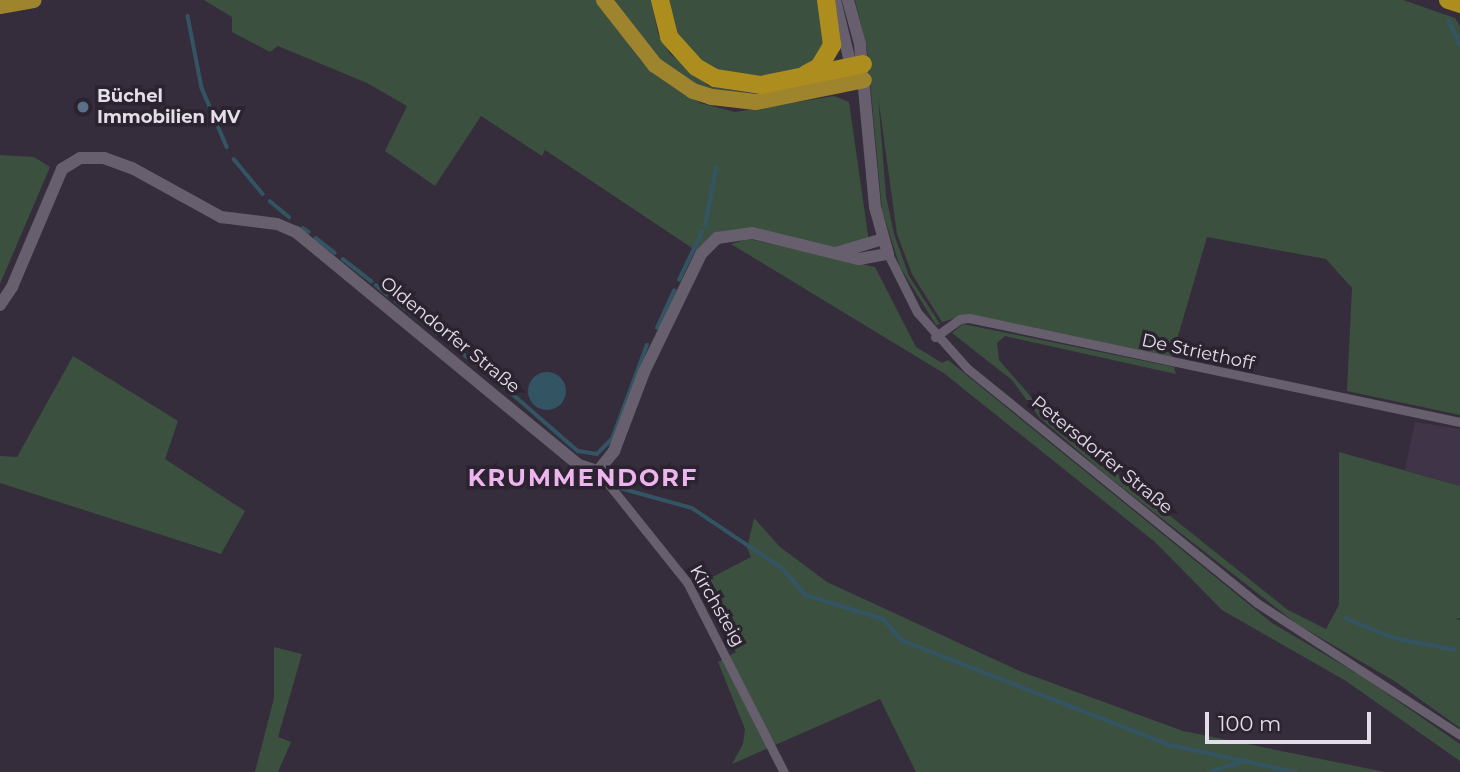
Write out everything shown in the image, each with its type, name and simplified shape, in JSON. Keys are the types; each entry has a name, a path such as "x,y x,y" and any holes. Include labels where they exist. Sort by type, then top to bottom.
{"highway":[{"path":"0,6 33,0"},
{"path":"604,0 655,65 682,84 712,97 756,102 858,73"},
{"path":"660,0 669,37 696,66 715,78 761,85 800,78 858,73"},
{"path":"800,78 819,67 832,45 826,0"},
{"path":"1448,0 1460,4"}],"street":[{"name":"Petersdorfer Straße","path":"835,0 865,100 883,239 888,254 935,337 1256,603 1460,735"},
{"name":"Petersdorfer Straße","path":"848,0 858,73"},
{"name":"Oldendorfer Straße","path":"0,305 12,288 62,169 80,158 104,158 132,168 221,217 277,225 296,232 579,465 598,471"},
{"path":"598,471 614,451 644,372 701,254 717,238 751,233 859,259 888,254"},
{"path":"835,253 883,239"},
{"name":"De Striethoff","path":"935,337 960,319 969,318 1460,422"},
{"name":"Kirchsteig","path":"598,471 687,582 784,772"}],"shaded area":[{"path":"1415,422 1460,429 1460,486 1405,470"}],"green space":[{"path":"204,0 597,0 641,61 700,103 735,112 834,96 849,102 869,242 835,253 732,233 701,254 545,150 542,156 481,116 435,186 385,151 407,106 367,83 278,46 270,52 232,32 232,17"},
{"path":"611,0 651,0 658,33 670,54 709,86 768,96 717,94 670,71"},
{"path":"666,0 821,0 824,50 806,70 750,79 727,76 701,63 673,28"},
{"path":"855,0 1403,0 1455,18 1460,26 1460,415 1347,391 1352,288 1326,259 1207,237 1171,360 967,315 942,322 912,274 897,234 878,96 886,196 894,234 909,276 940,324 936,325 900,267 882,210 867,49"},
{"path":"0,155 34,157 50,167 0,284"},
{"path":"749,239 875,267 916,347 942,363 948,360 1272,623 1363,677 1460,744 1460,761 1346,681 1222,610 1155,542 945,374 731,244"},
{"path":"963,324 1174,367 1176,374 1005,336 997,343 999,360 1055,424 1288,610 1326,629 1339,605 1339,452 1460,486 1460,618 1455,619 1460,620 1460,728 1396,682 1297,624 1105,474 1039,417 1012,380 952,333"},
{"path":"73,356 178,421 165,459 245,511 221,554 0,483 0,456 17,457"},
{"path":"754,518 780,547 827,582 1022,672 1183,731 1385,772 916,772 880,699 732,764 743,744 745,729 718,662 736,652 699,584 751,557 747,548"},
{"path":"274,647 302,654 278,737 291,742 278,772 255,772 274,698"}],"water":[{"path":"547,372 561,377 566,391 561,405 547,410 533,405 528,391 533,377"}],"waterway":[{"path":"188,16 202,88 227,147"},
{"path":"1449,21 1460,44"},
{"path":"234,159 263,194"},
{"path":"705,226 716,168"},
{"path":"270,201 289,217"},
{"path":"303,228 309,232"},
{"path":"679,280 702,232"},
{"path":"316,238 335,253"},
{"path":"343,259 371,281"},
{"path":"376,285 388,295"},
{"path":"657,328 674,291"},
{"path":"396,301 490,375"},
{"path":"501,384 578,451 597,454 612,439 647,345"},
{"path":"620,488 692,508 783,569 806,595 883,619 903,641 1170,745 1295,772"},
{"path":"1345,618 1394,638 1455,650"},
{"path":"1209,772 1242,762"}],"place":[{"name":"Büchel Immobilien MV","path":"83,107"}],"district":[{"name":"KRUMMENDORF","path":"583,478"}]}
